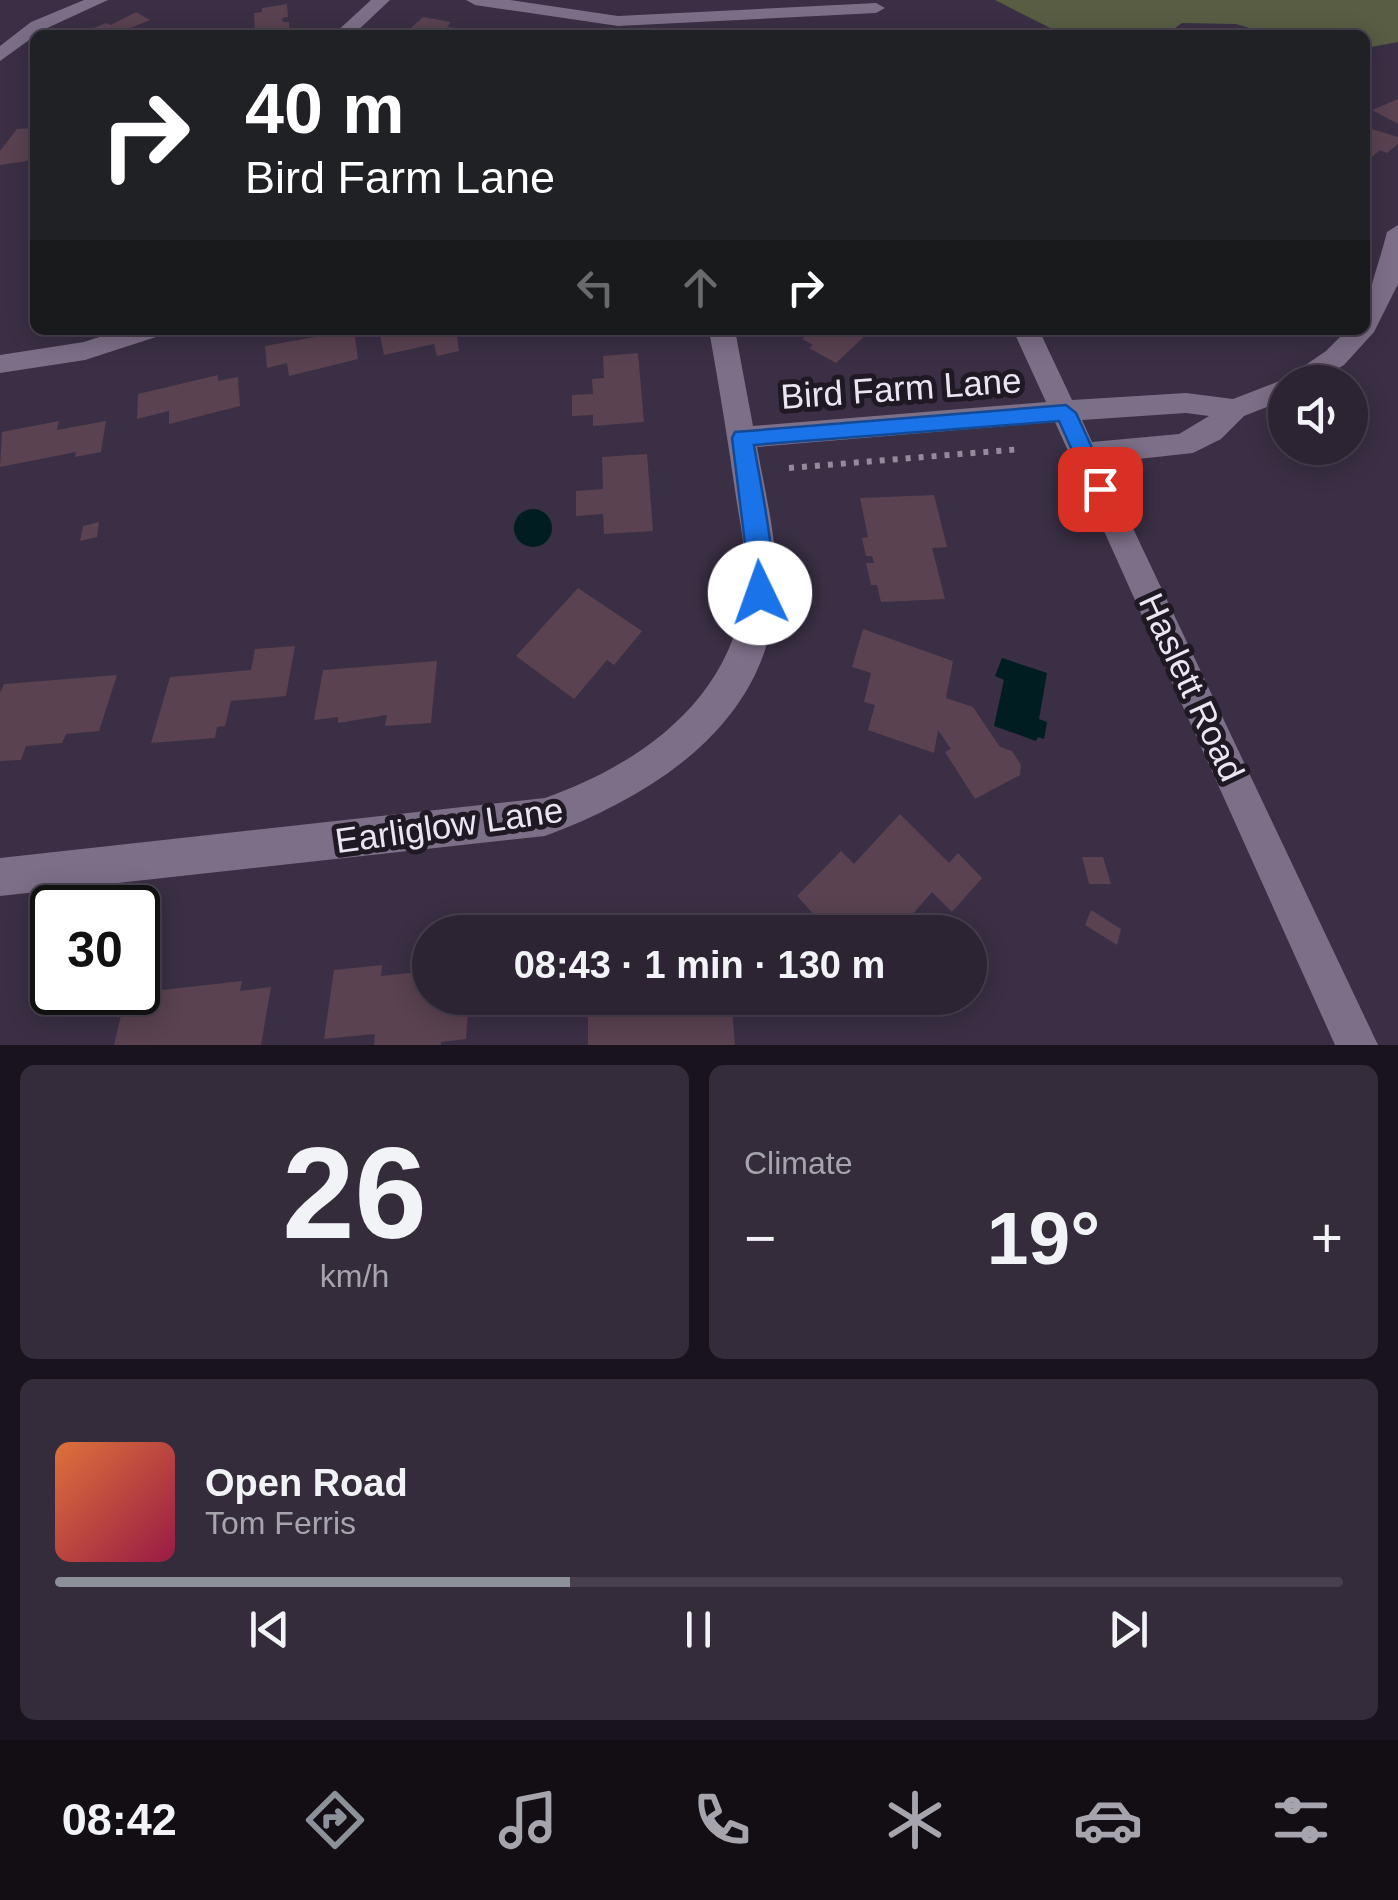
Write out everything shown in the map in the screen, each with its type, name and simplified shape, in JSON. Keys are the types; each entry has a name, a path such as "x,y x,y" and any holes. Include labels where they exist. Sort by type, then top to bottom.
{"street":[{"path":"32,30 99,0"},
{"path":"348,30 381,0"},
{"path":"476,0 671,28 877,10"},
{"path":"0,55 30,31"},
{"path":"1370,316 1386,284 1398,232"},
{"path":"0,364 85,351 135,335"},
{"name":"Earliglow Lane","path":"0,877 502,824 559,813 628,784 694,733 716,706 747,650 756,621 760,566 723,335"},
{"name":"Haslett Road","path":"1028,335 1357,1045"},
{"path":"1324,365 1357,335"},
{"path":"1084,454 1182,445 1212,430 1234,409 1268,396"},
{"name":"Bird Farm Lane","path":"742,438 1174,404 1234,409"}],"path":[{"path":"788,468 1022,449"}],"shaded area":[{"path":"995,0 1398,0 1398,42 1370,47 1370,30 1256,30 1236,24 1182,23 1176,30 1054,30"},
{"path":"533,509 546,515 552,528 546,541 533,547 520,541 514,528 520,515"},
{"path":"1002,658 1047,673 1039,719 1047,722 1044,739 1038,737 1036,741 994,726 1004,680 995,676"}],"building":[{"path":"287,4 288,17 282,18 289,22 289,29 255,30 254,13 262,12 262,8"},
{"path":"136,12 150,20 125,30 89,30 106,23 111,25"},
{"path":"423,17 451,22 447,27 456,28 454,30 409,30"},
{"path":"1398,99 1398,124 1372,110"},
{"path":"30,128 30,156 27,161 0,165 0,151 17,129"},
{"path":"1370,129 1398,137 1398,144 1387,153 1380,150 1372,157"},
{"path":"326,335 355,335 358,359 289,376 287,363 267,368 265,346"},
{"path":"380,335 457,335 459,351 437,356 434,344 384,355"},
{"path":"807,335 866,335 836,363 809,348 813,345 802,339"},
{"path":"638,353 644,422 593,426 593,415 572,416 572,395 593,394 592,379 604,378 603,356"},
{"path":"218,375 218,381 238,377 240,406 169,424 169,411 137,419 138,394"},
{"path":"59,421 57,430 106,421 101,452 75,457 76,452 0,467 2,432"},
{"path":"647,454 653,531 604,534 603,514 576,516 576,491 603,489 602,457"},
{"path":"934,495 947,547 932,548 945,599 881,602 877,585 871,585 866,563 874,563 872,556 866,556 862,538 868,537 860,498"},
{"path":"99,522 97,537 80,541 83,526"},
{"path":"578,588 642,631 614,665 607,660 574,699 516,656"},
{"path":"863,629 953,661 946,698 973,707 1000,747 1012,751 1021,765 1020,775 975,799 945,752 951,749 938,730 934,753 868,730 875,705 864,702 871,673 852,667"},
{"path":"295,646 286,696 231,701 225,726 217,727 215,738 151,743 170,677 251,670 255,649"},
{"path":"437,661 431,723 385,726 387,715 338,723 338,717 314,720 323,670"},
{"path":"117,675 99,731 66,734 62,743 26,746 21,760 0,761 0,693 4,684"},
{"path":"900,814 949,863 958,853 982,878 952,912 932,892 912,915 814,915 797,896 841,851 854,864"},
{"path":"1082,857 1103,857 1111,884 1089,884"},
{"path":"1091,910 1121,929 1117,945 1085,925"},
{"path":"382,965 381,976 412,973 412,1015 468,1015 466,1039 441,1045 374,1045 375,1034 324,1039 334,970"},
{"path":"242,981 240,991 271,987 261,1045 114,1045 121,1015 160,1015 160,990"},
{"path":"588,1015 732,1015 735,1045 588,1045"}],"route":[{"path":"760,593 760,566 742,438 1066,413 1100,489"}]}
